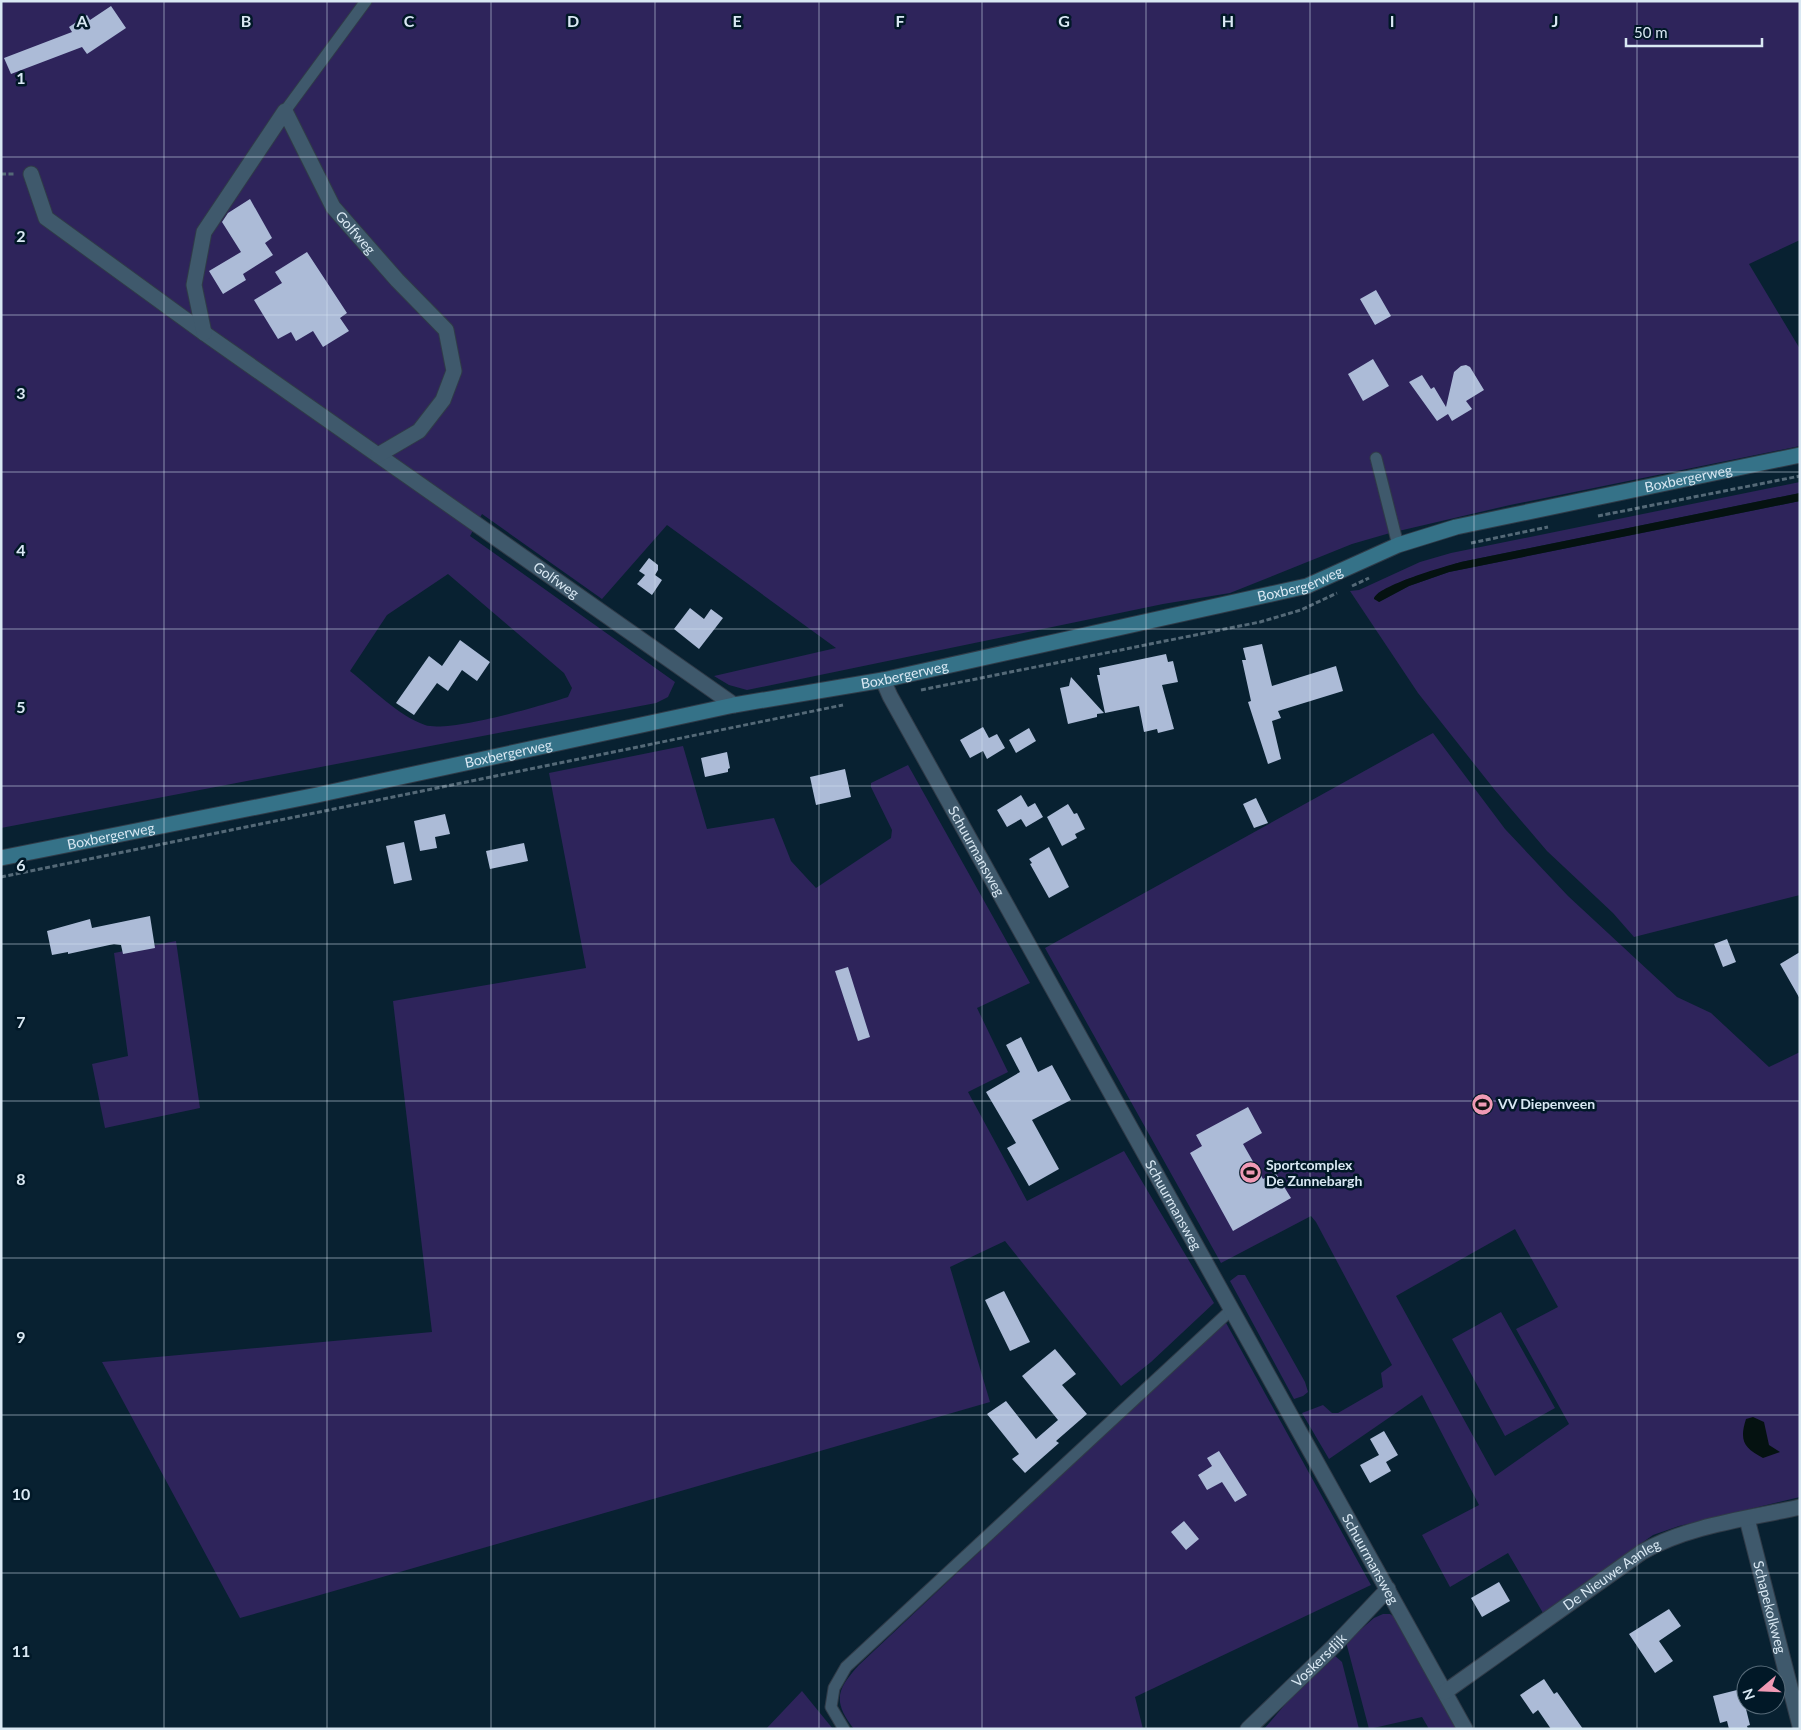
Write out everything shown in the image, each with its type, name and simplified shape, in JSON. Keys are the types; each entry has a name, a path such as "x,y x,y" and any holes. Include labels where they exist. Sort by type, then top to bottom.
{"street":[{"path":"204,333 194,285 204,232 284,111"},
{"name":"Golfweg","path":"284,111 334,207 397,280 446,330 454,371 443,400 419,431 378,455"},
{"name":"Golfweg","path":"31,174 46,218 204,333 734,705"},
{"name":"Boxbergerweg","path":"1,858 326,793 734,705 883,680 1307,586 1398,545 1456,527 1800,456"},
{"name":"Schuurmansweg","path":"883,680 890,696 1465,1729"},
{"name":"De Nieuwe Aanleg","path":"1445,1692 1642,1552 1681,1534 1800,1507"},
{"name":"Schapekolkweg","path":"1748,1519 1800,1726"},
{"name":"Voskersdijk","path":"1248,1729 1334,1646 1388,1589"}],"lane":[{"path":"284,111 366,1"},
{"path":"1376,458 1398,545"},
{"path":"844,1729 831,1707 834,1688 846,1667 1232,1310"}],"shaded area":[{"path":"1,1 1800,1 1800,240 1749,264 1800,349 1800,446 1510,505 1390,533 1352,544 1230,593 1163,604 747,690 729,685 714,676 836,648 667,525 602,599 482,514 470,536 675,682 668,697 656,703 1,828","holes":["448,574 564,673 572,688 568,697 473,722 437,726 425,725 405,715 350,671 387,615"]},
{"path":"1800,482 1800,493 1461,562 1408,579 1378,593 1379,602 1409,586 1449,572 1800,501 1800,895 1634,937 1613,913 1547,851 1494,789 1418,693 1350,591 1359,590 1420,562 1451,553"},
{"path":"1800,493 1800,501 1449,572 1409,586 1379,602 1374,599 1386,588 1427,572 1461,562"},
{"path":"1433,733 1505,829 1568,896 1677,997 1711,1013 1769,1067 1800,1052 1800,1497 1679,1526 1653,1535 1543,1613 1508,1553 1450,1587 1422,1535 1479,1505 1422,1395 1329,1459 1302,1413 1323,1405 1332,1413 1338,1413 1383,1387 1381,1373 1392,1365 1316,1222 1311,1216 1221,1263 1045,948","holes":["1515,1229 1558,1307 1516,1329 1569,1424 1495,1476 1396,1296"]},
{"path":"683,746 707,829 774,818 791,861 816,888 891,838 892,830 871,787 871,783 908,765 1030,983 977,1008 1008,1072 968,1092 1027,1201 1124,1151 1214,1303 1151,1362 1121,1386 1005,1241 950,1267 990,1402 240,1618 102,1362 432,1332 393,1001 586,968 549,773"},
{"path":"176,941 200,1108 105,1128 92,1064 128,1056 114,953"},
{"path":"1238,1275 1245,1275 1305,1382 1308,1392 1303,1396 1294,1399 1230,1281"},
{"path":"1501,1312 1555,1408 1505,1436 1452,1339"},
{"path":"1225,1321 1371,1585 1135,1697 1143,1729 854,1729 842,1711 840,1696 846,1681 859,1665"},
{"path":"1753,1417 1764,1422 1769,1445 1780,1452 1763,1458 1747,1447 1743,1438 1744,1427 1746,1419"},
{"path":"1383,1614 1390,1614 1397,1619 1458,1729 1429,1729 1422,1717 1369,1729 1346,1642 1374,1618"},
{"path":"1334,1655 1342,1662 1359,1729 1264,1729 1289,1700"},
{"path":"802,1691 833,1729 766,1729"}],"building":[{"path":"111,6 126,28 87,54 82,47 11,74 4,58 72,32 69,27 87,15 90,20"},
{"path":"250,199 272,238 265,243 273,255 243,274 246,280 223,294 209,271 241,252 222,222 228,213"},
{"path":"307,252 347,313 340,318 349,331 323,347 313,331 296,341 291,332 278,339 254,300 282,283 275,272"},
{"path":"1376,290 1391,316 1375,325 1360,299"},
{"path":"1373,359 1389,386 1363,401 1348,374"},
{"path":"1466,365 1470,367 1484,390 1466,401 1472,409 1452,421 1448,414 1437,421 1409,382 1422,375 1431,389 1434,387 1446,407 1454,372 1461,366"},
{"path":"649,558 658,565 655,575 662,580 652,595 637,584 645,575 639,571"},
{"path":"690,608 704,619 711,609 723,618 699,649 674,629"},
{"path":"460,640 490,662 477,681 462,670 448,691 437,683 414,715 396,703 429,656 442,666"},
{"path":"1262,644 1272,686 1336,666 1343,691 1278,711 1281,718 1272,721 1281,759 1268,764 1248,702 1251,701 1242,660 1246,660 1243,648"},
{"path":"1166,654 1168,662 1173,661 1178,682 1162,685 1174,729 1158,733 1157,729 1144,732 1139,706 1105,713 1097,675 1100,675 1099,668"},
{"path":"1071,677 1104,713 1097,714 1097,717 1068,724 1060,688 1069,686"},
{"path":"983,727 989,738 997,734 1005,748 987,759 983,751 970,758 960,740"},
{"path":"1029,728 1036,741 1016,753 1009,740"},
{"path":"727,752 730,768 728,772 705,777 701,758"},
{"path":"845,769 851,797 816,805 810,777"},
{"path":"1021,795 1028,807 1035,803 1043,817 1026,827 1021,819 1007,827 997,810"},
{"path":"1256,798 1268,823 1254,828 1243,804"},
{"path":"1068,804 1074,814 1077,813 1085,829 1075,834 1077,838 1062,846 1047,817"},
{"path":"445,814 450,834 435,837 437,848 420,851 414,821"},
{"path":"404,842 412,880 394,884 386,846"},
{"path":"524,843 528,861 490,869 486,851"},
{"path":"1049,847 1069,887 1049,898 1029,859"},
{"path":"150,916 155,948 123,954 121,945 114,944 68,954 68,952 52,955 47,931 90,919 92,928"},
{"path":"1727,939 1736,962 1723,967 1714,944"},
{"path":"1800,952 1800,999 1780,964"},
{"path":"848,967 870,1037 858,1041 835,971"},
{"path":"1021,1037 1038,1072 1052,1065 1071,1100 1032,1120 1059,1169 1029,1186 1007,1148 1016,1143 986,1092 1020,1072 1006,1045"},
{"path":"1248,1107 1262,1133 1243,1144 1263,1179 1275,1172 1291,1198 1233,1231 1190,1153 1202,1146 1196,1135"},
{"path":"1004,1291 1030,1342 1010,1351 985,1300"},
{"path":"1055,1349 1076,1374 1062,1385 1087,1414 1056,1441 1059,1443 1025,1473 1012,1459 1019,1454 987,1414 1006,1401 1036,1439 1058,1420 1022,1376"},
{"path":"1384,1431 1398,1455 1386,1462 1391,1471 1370,1483 1360,1465 1379,1455 1370,1439"},
{"path":"1219,1451 1247,1495 1235,1502 1222,1482 1207,1490 1198,1475 1212,1466 1207,1458"},
{"path":"1184,1521 1199,1539 1186,1550 1171,1532"},
{"path":"1499,1582 1510,1601 1482,1617 1471,1598"},
{"path":"1669,1609 1681,1626 1659,1641 1673,1661 1655,1673 1629,1634"},
{"path":"1544,1679 1554,1694 1557,1692 1583,1729 1551,1729 1538,1710 1533,1714 1520,1695"},
{"path":"1736,1690 1736,1715 1748,1715 1750,1725 1747,1726 1748,1729 1729,1729 1727,1721 1720,1723 1713,1696"}],"place":[{"name":"VV Diepenveen","path":"1482,1104"},
{"name":"Sportcomplex De Zunnebargh","path":"1250,1173"}]}
